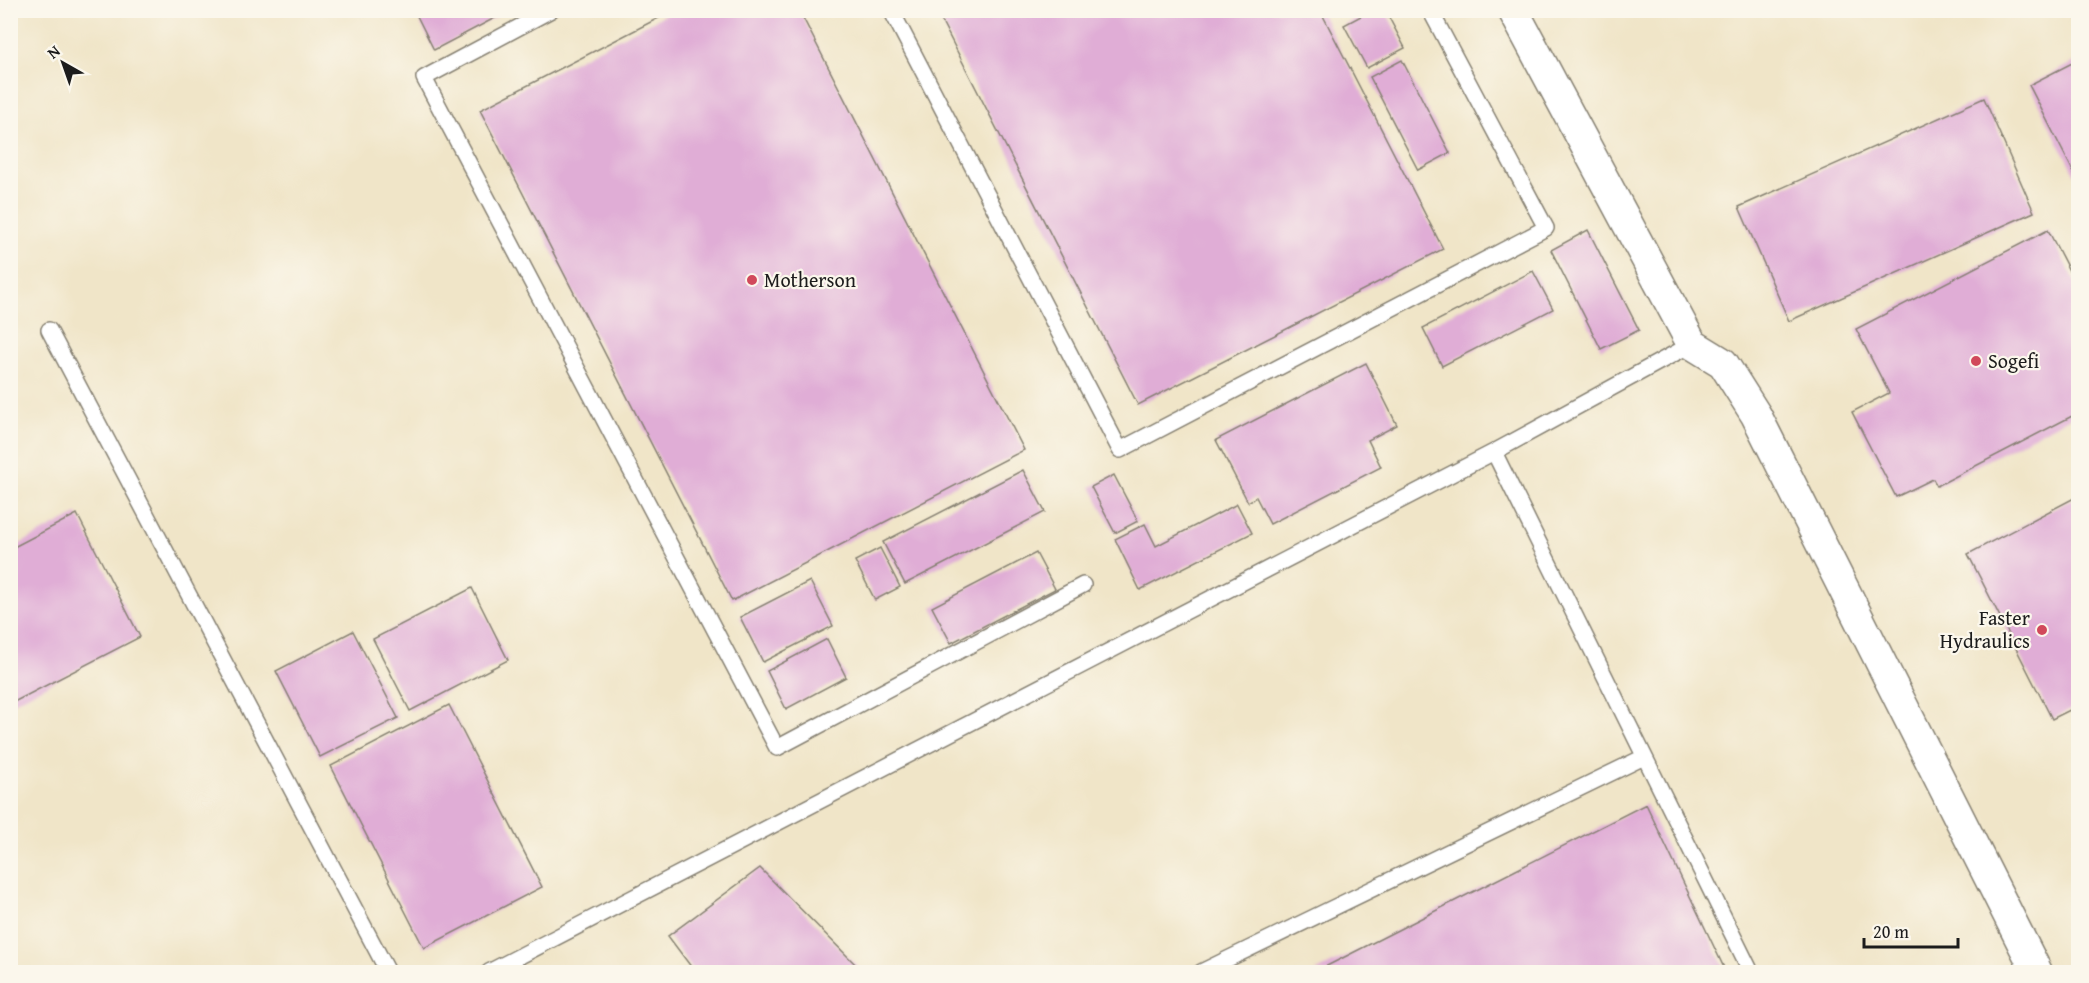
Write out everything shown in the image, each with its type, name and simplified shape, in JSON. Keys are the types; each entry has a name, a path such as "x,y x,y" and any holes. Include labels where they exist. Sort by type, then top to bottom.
{"street":[{"path":"1513,10 1692,344 1723,363 1756,415 2037,972"}],"lane":[{"path":"551,10 424,78 777,748 1083,585"},
{"path":"891,10 1120,450 1546,228 1430,10"},
{"path":"49,330 388,972"},
{"path":"489,972 1494,452 1692,344"},
{"path":"1494,452 1751,972"},
{"path":"1201,972 1644,757"}],"building":[{"path":"414,10 510,10 434,50"},
{"name":"Motherson","path":"674,10 799,10 1024,450 732,601 480,110"},
{"path":"936,10 1320,10 1443,249 1138,405"},
{"path":"1372,10 1385,10 1405,48 1367,68 1344,25"},
{"path":"1402,60 1450,153 1418,170 1370,77"},
{"path":"2078,60 2078,181 2029,85"},
{"path":"1984,98 2034,212 1789,321 1739,207"},
{"path":"1588,230 1639,330 1601,349 1551,250"},
{"name":"Sogefi","path":"2048,230 2078,288 2078,413 1937,486 1933,479 1896,497 1852,412 1889,393 1856,329"},
{"path":"1533,271 1553,309 1442,366 1423,328"},
{"path":"1366,363 1397,425 1368,440 1381,467 1270,524 1256,497 1248,502 1216,440"},
{"path":"1023,470 1045,512 905,584 883,542"},
{"path":"1114,475 1138,521 1115,533 1091,487"},
{"name":"Faster Hydraulics","path":"2078,496 2078,706 2052,719 1968,554"},
{"path":"1237,504 1252,533 1140,590 1115,539 1145,524 1156,546"},
{"path":"77,514 140,637 10,704 10,549"},
{"path":"880,548 900,587 875,600 855,561"},
{"path":"1036,553 1055,589 951,643 932,607"},
{"path":"810,581 833,626 763,662 740,617"},
{"path":"472,588 508,660 410,711 373,639"},
{"path":"353,631 398,718 320,757 276,671"},
{"path":"827,639 846,677 786,709 767,671"},
{"path":"449,705 542,887 424,948 331,766"},
{"path":"1646,804 1726,972 1315,972"},
{"path":"760,868 863,972 695,972 668,936"}],"place":[{"name":"Motherson","path":"752,280"},
{"name":"Sogefi","path":"1976,361"},
{"name":"Faster Hydraulics","path":"2042,630"}]}
